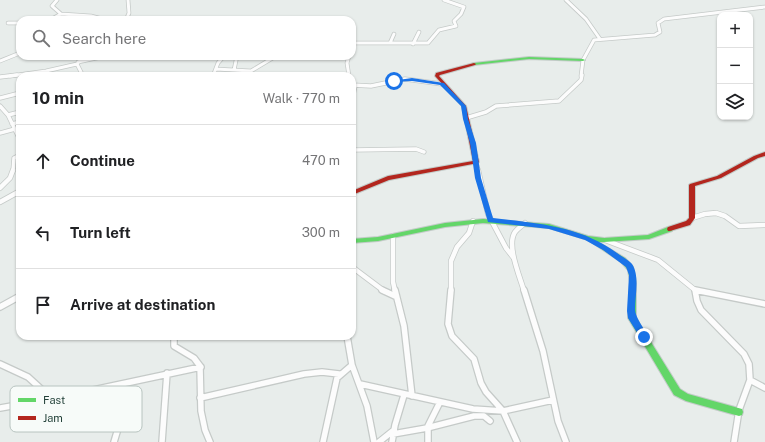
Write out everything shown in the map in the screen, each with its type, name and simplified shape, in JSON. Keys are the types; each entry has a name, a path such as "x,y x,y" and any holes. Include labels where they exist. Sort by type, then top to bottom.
{"street":[{"path":"57,0 52,6 61,14 72,16 91,16"},
{"path":"128,0 129,13 128,16"},
{"path":"356,45 428,43 439,30 456,26 454,21 462,14 464,7 444,0"},
{"path":"566,0 586,19 600,39"},
{"path":"466,118 486,112 496,106 559,101 581,80 583,60 589,51 592,40 655,35 660,32 658,23 664,19 765,7"},
{"path":"57,16 61,14"},
{"path":"8,22 16,23"},
{"path":"414,44 419,32"},
{"path":"390,43 394,34"},
{"path":"0,62 5,58 16,54"},
{"path":"514,258 506,248 491,220 478,178 473,143 464,106 442,84 438,74 482,63 528,57 583,60"},
{"path":"77,63 80,60"},
{"path":"38,72 89,60"},
{"path":"215,72 218,63 221,60"},
{"path":"234,70 235,60"},
{"path":"216,69 251,71 269,60"},
{"path":"347,60 346,63 347,72"},
{"path":"77,63 81,72"},
{"path":"0,77 16,75"},
{"path":"356,85 371,86 405,79 442,84"},
{"path":"0,98 16,94"},
{"path":"0,106 8,115 16,130"},
{"path":"8,115 16,113"},
{"path":"12,124 16,123"},
{"path":"0,133 16,131"},
{"path":"356,150 416,149 424,152"},
{"path":"692,218 692,185 719,177 756,157 765,154"},
{"path":"0,188 10,179 14,170 14,158 16,157"},
{"path":"356,191 388,178 476,162"},
{"path":"0,202 16,193"},
{"path":"604,240 649,237 688,223 692,218 702,213 711,213 724,216 741,226 765,225"},
{"path":"356,241 364,241 444,225 473,221 491,220 549,226 588,238 604,240 658,260 695,290 715,296 765,304"},
{"path":"473,221 470,233 457,247 451,261 451,298 448,324 452,336 474,359 481,383 486,392 503,411 517,442"},
{"path":"525,223 515,232 512,241 514,258 543,351 558,421 566,442"},
{"path":"393,236 392,282 404,326 412,396"},
{"path":"588,238 623,260 632,269 632,318 677,392 686,397 739,412"},
{"path":"356,270 382,290 395,296"},
{"path":"695,290 697,301 701,310 744,354 749,364 750,380 742,398 734,430 734,442"},
{"path":"0,307 16,298"},
{"path":"174,340 174,346 180,352 194,357 201,367 200,398 202,420 210,442"},
{"path":"348,340 352,366 367,406 374,442"},
{"path":"0,364 25,375 41,386"},
{"path":"323,442 335,382 339,374 352,366"},
{"path":"116,386 167,373 201,367"},
{"path":"200,398 311,372 330,372 339,374"},
{"path":"162,442 167,373"},
{"path":"750,380 765,388"},
{"path":"360,384 404,395 473,409 503,411 553,400"},
{"path":"392,442 399,406 404,395"},
{"path":"428,442 426,434 427,428 440,402"},
{"path":"0,408 10,406"},
{"path":"379,442 393,432 427,428 474,416 484,416 490,421"},
{"path":"114,442 117,432"}],"traffic: fast":[{"path":"474,64 529,58 583,60"},
{"path":"356,241 378,239 445,225 483,221 549,226 588,238 604,240 649,237 670,229"},
{"path":"591,240 623,260 631,269 633,282 632,318 677,392 686,397 739,412"}],"traffic: jam":[{"path":"356,191 388,178 476,162 464,106 437,76 438,74 474,64"},
{"path":"670,229 688,223 692,218 692,185 719,177 756,157 765,154"}],"route":[{"path":"394,81 412,79 442,84 460,100 464,106 473,143 478,178 491,220 549,226 588,238 606,248 623,260 632,269 632,318 644,337"}]}
